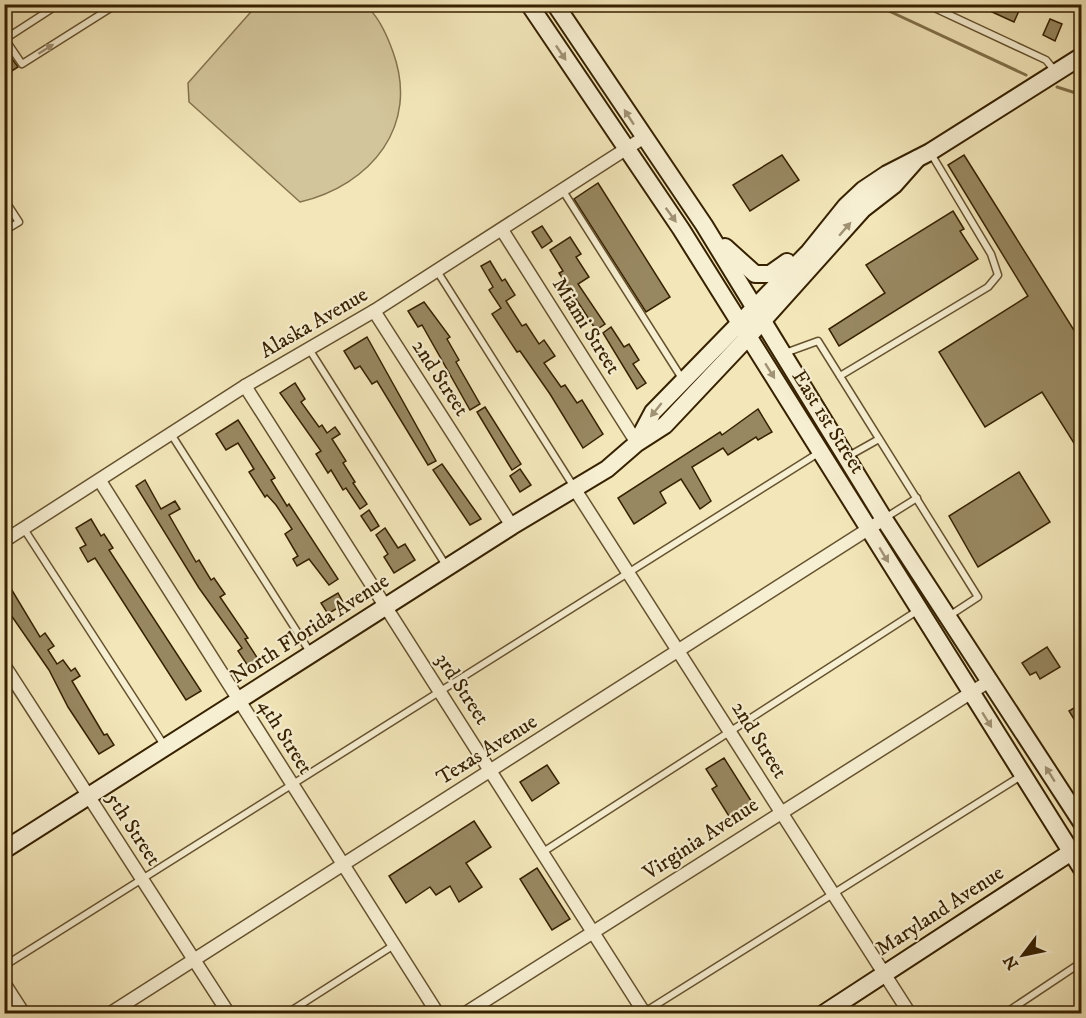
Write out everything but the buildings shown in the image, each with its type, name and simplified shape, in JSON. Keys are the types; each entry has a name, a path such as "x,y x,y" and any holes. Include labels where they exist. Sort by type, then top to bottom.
{"main road":[{"name":"East 1st Street","path":"529,4 625,150 681,229 1021,776 1076,849 1082,870"},
{"name":"East 1st Street","path":"555,4 643,138 704,225 884,519 1082,823"},
{"path":"704,225 755,274 770,274 800,251 827,221 887,174 923,156 1082,56"},
{"path":"759,313 863,208 894,185 923,156"},
{"path":"759,313 846,206"},
{"name":"North Florida Avenue","path":"637,443 653,412 683,380 739,321 759,313"},
{"name":"North Florida Avenue","path":"4,850 512,526 607,469 637,443 665,424 748,337 759,313"},
{"name":"Maryland Avenue","path":"823,1014 1076,849"}],"street":[{"path":"1077,4 1082,9"},
{"name":"Alaska Avenue","path":"4,541 245,386 374,311 643,138"},
{"name":"Miami Street","path":"501,230 637,443"},
{"name":"2nd Street","path":"374,311 512,526"},
{"name":"3rd Street","path":"245,386 644,1013"},
{"name":"4th Street","path":"100,481 438,1014"},
{"name":"2nd Street","path":"574,488 910,1014"},
{"name":"Texas Avenue","path":"110,1014 341,863 884,519"},
{"name":"5th Street","path":"4,665 230,1014"},
{"name":"Virginia Avenue","path":"464,1014 991,680"},
{"path":"4,983 24,1014"}],"lane":[{"path":"59,4 5,39 22,64 117,4"},
{"path":"926,4 1046,60 1056,72"},
{"path":"840,376 988,287 999,275 991,254 923,156"},
{"path":"562,191 683,380"},
{"path":"4,199 19,222 4,231"},
{"path":"437,271 574,488"},
{"path":"784,353 818,341 917,498 978,597 949,616"},
{"path":"309,349 448,568"},
{"path":"171,434 312,655"},
{"path":"847,457 879,439"},
{"path":"4,966 820,452"},
{"path":"884,519 917,498"},
{"path":"24,528 166,748"},
{"path":"543,852 731,733 917,610"},
{"path":"644,1013 1021,776"},
{"path":"286,1014 394,945"},
{"path":"1004,1014 1082,962"}],"shaded area":[{"path":"257,5 365,5 378,20 385,33 400,79 400,104 394,127 383,148 368,167 348,182 325,194 300,202 189,102 188,83"}],"waterway":[{"path":"874,4 1026,75"},
{"path":"1057,87 1082,95"}]}
